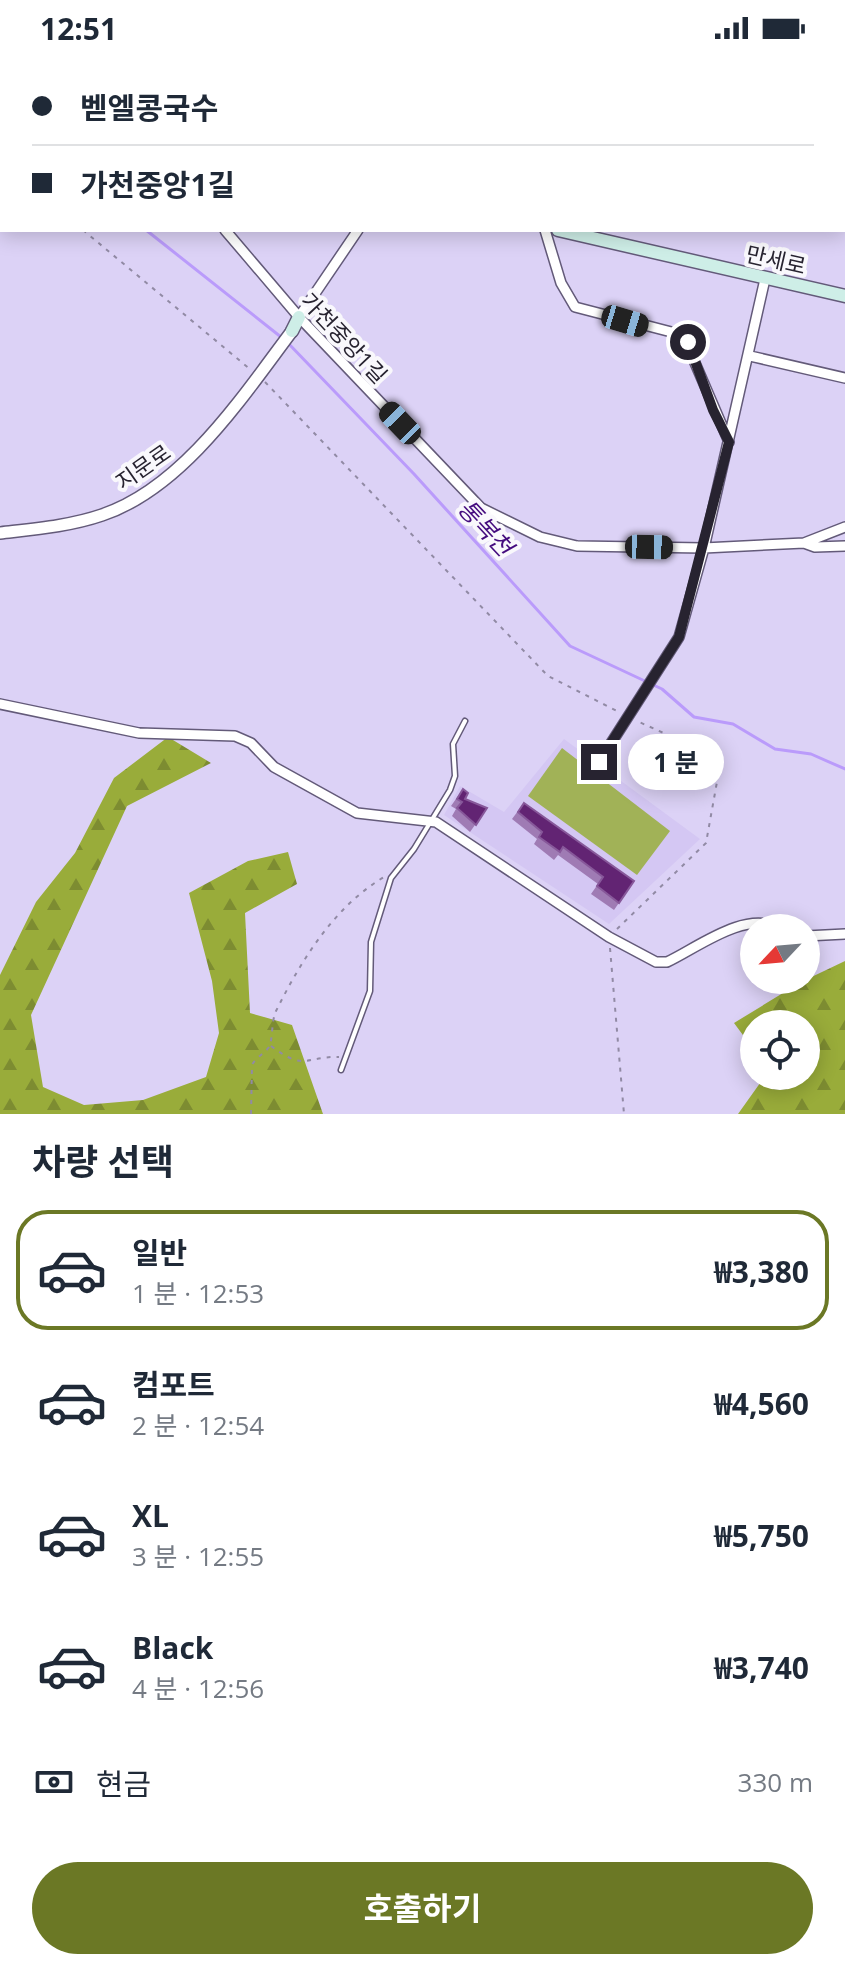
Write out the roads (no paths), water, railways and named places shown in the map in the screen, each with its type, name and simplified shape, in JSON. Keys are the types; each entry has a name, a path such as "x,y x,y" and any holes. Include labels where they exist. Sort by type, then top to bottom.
{"main road":[{"name":"만세로","path":"566,232 845,296"},
{"path":"292,331 299,317"}],"street":[{"name":"가천중앙1길","path":"227,232 299,317 481,508 540,537 577,546 704,548 804,543 845,527"},
{"path":"299,317 357,232"},
{"path":"546,232 561,283 575,307 683,335 729,442"},
{"path":"599,762 679,637 704,548 750,356 765,279"},
{"name":"지문로","path":"0,533 84,521 143,495 183,466 292,331"},
{"path":"750,356 845,378"},
{"path":"804,543 815,547 845,546"},
{"path":"0,704 139,733 235,736 251,743 274,767 357,813 432,821 609,937 656,962 667,962 740,927"},
{"path":"820,935 845,934"}],"lane":[{"path":"341,1070 370,991 371,942 398,867 432,821 450,790 455,776 453,744 465,721"}],"waterway":[{"name":"통복천","path":"149,232 281,337"},
{"name":"통복천","path":"287,342 414,474 570,646 662,689 694,717 733,724 775,749 811,754 845,769"}]}
